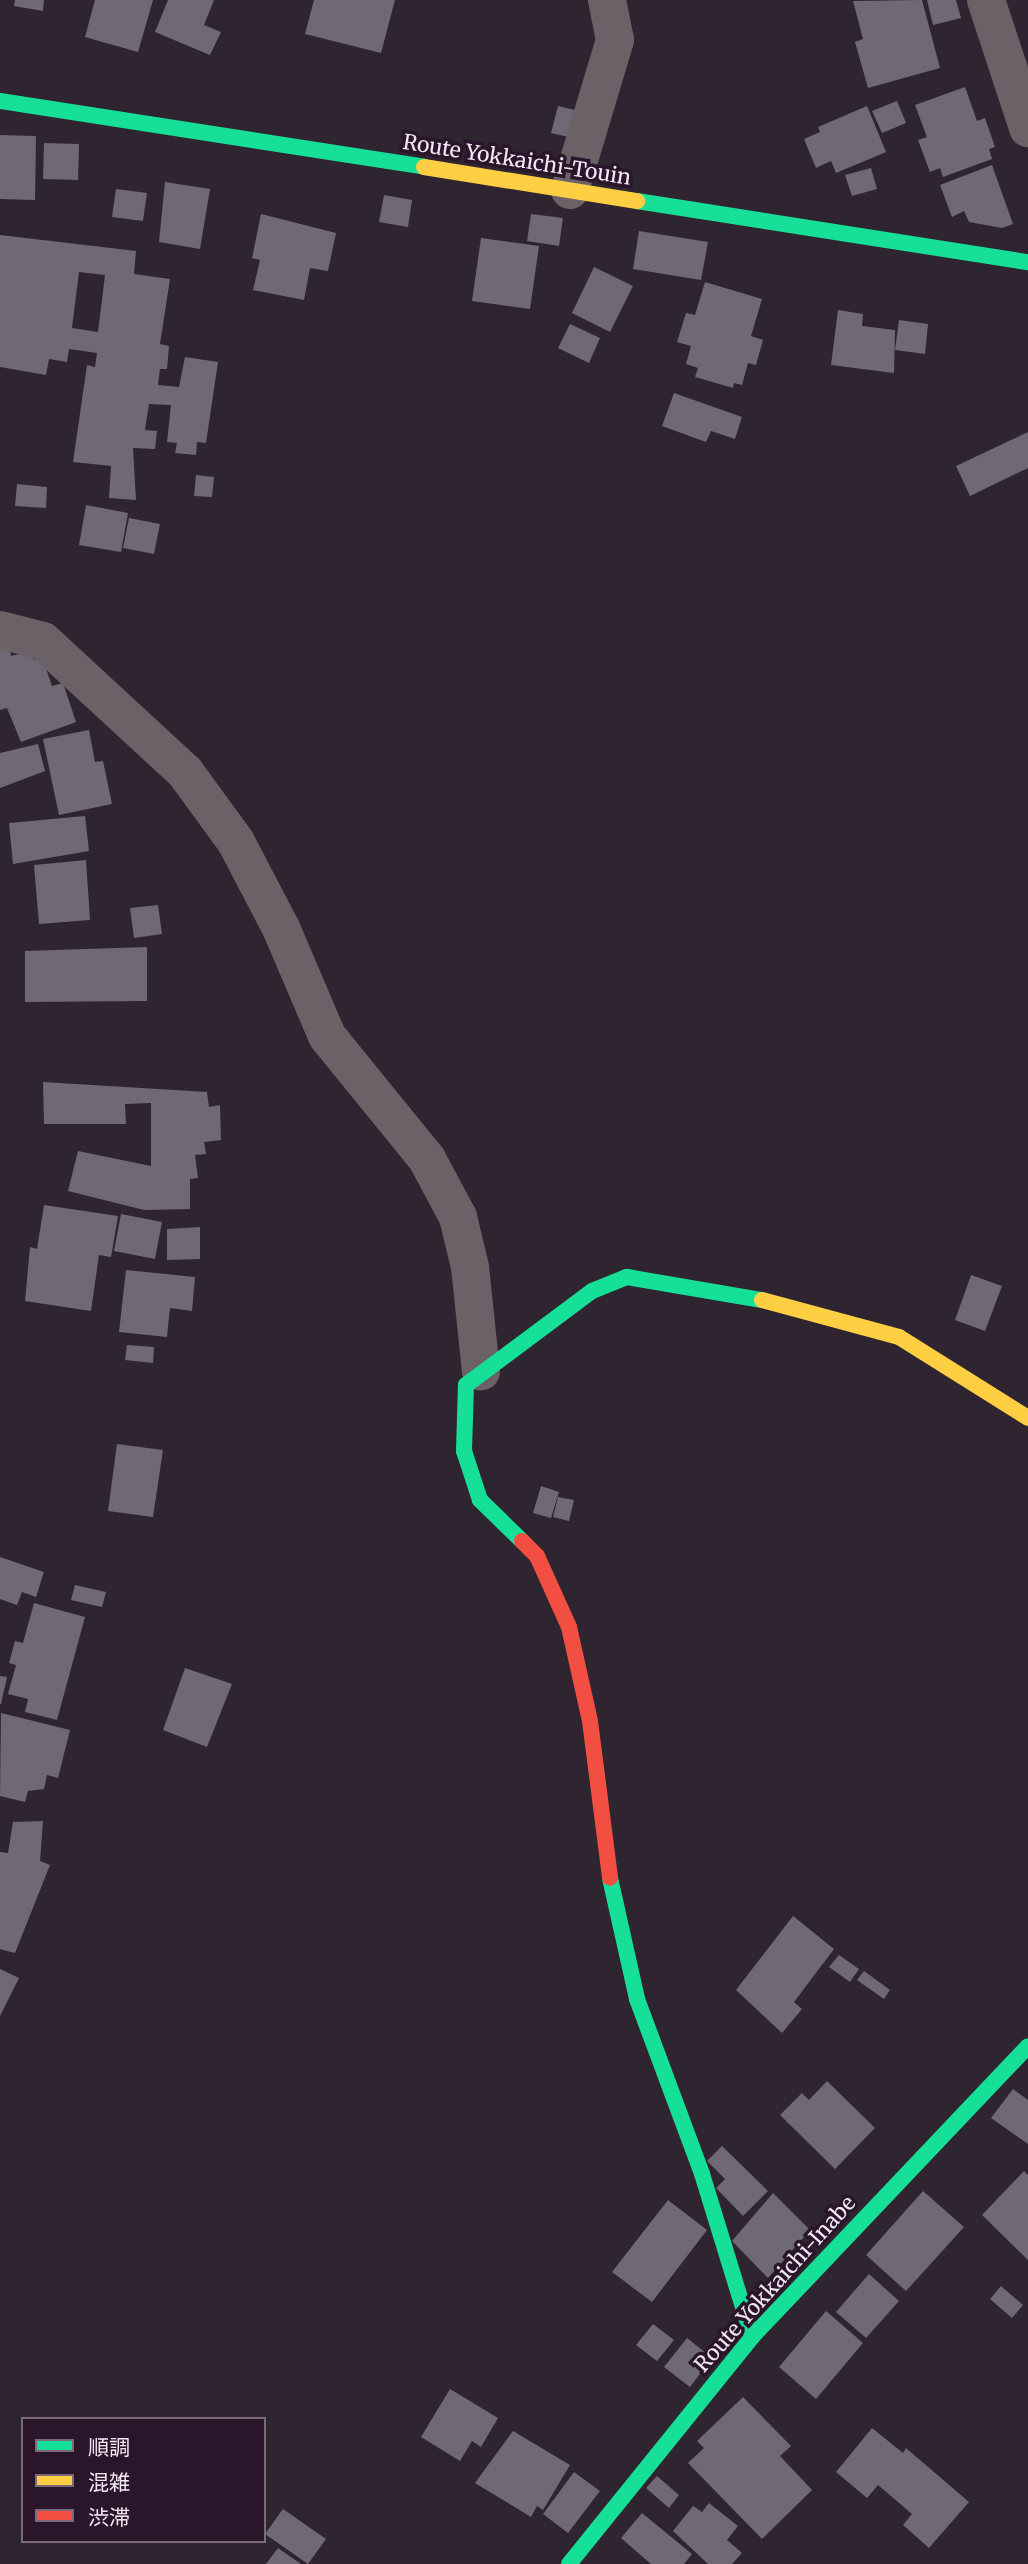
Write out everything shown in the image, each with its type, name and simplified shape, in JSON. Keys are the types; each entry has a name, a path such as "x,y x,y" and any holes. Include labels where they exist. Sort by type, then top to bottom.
{"main road":[{"name":"Route Yokkaichi-Touin","path":"0,100 1028,262"},
{"path":"752,2337 702,2174 637,1998 606,1854 590,1721 569,1627 537,1556 480,1500 464,1451 466,1385 481,1371 592,1291 627,1277 786,1304 899,1337 1028,1418"},
{"name":"Route Yokkaichi-Inabe","path":"569,2564 752,2337 1028,2046"}],"street":[{"path":"570,190 615,40 607,0"},
{"path":"986,0 1028,128"},
{"path":"0,630 43,641 185,772 236,842 281,928 327,1036 427,1159 458,1217 470,1267 481,1371"}],"building":[{"path":"15,0 44,0 43,11 14,6"},
{"path":"95,0 153,0 138,52 85,37"},
{"path":"168,0 214,0 204,25 221,32 210,55 155,32"},
{"path":"314,0 395,0 381,53 305,34"},
{"path":"922,0 940,68 868,88 855,42 863,39 853,1"},
{"path":"927,0 956,0 961,18 933,25"},
{"path":"965,87 977,121 985,118 995,147 989,149 992,159 943,177 940,168 930,172 918,140 927,137 915,105"},
{"path":"897,101 906,123 882,133 872,111"},
{"path":"558,106 575,110 569,137 551,133"},
{"path":"867,106 886,152 836,173 831,161 816,168 804,139 820,132 818,127"},
{"path":"0,135 36,136 35,200 0,199"},
{"path":"44,143 79,144 78,180 43,179"},
{"path":"992,165 1013,224 1002,228 969,222 964,211 952,217 940,185"},
{"path":"871,168 877,189 852,196 845,175"},
{"path":"165,182 210,189 200,249 159,242"},
{"path":"116,189 147,193 143,221 112,217"},
{"path":"384,195 412,200 408,227 379,222"},
{"path":"261,214 336,233 328,271 310,268 304,300 253,290 260,260 252,258"},
{"path":"531,214 563,218 559,246 527,241"},
{"path":"639,231 708,242 701,280 633,269"},
{"path":"0,235 136,251 134,274 170,279 160,344 169,346 167,369 160,369 158,385 179,387 185,357 218,362 206,443 197,442 196,455 175,453 177,443 167,442 171,405 149,404 145,430 157,431 155,449 133,448 136,500 109,498 111,466 73,462 87,365 95,367 97,353 69,349 67,362 49,359 46,375 0,367","holes":["79,272 105,275 98,332 72,328"]},
{"path":"481,238 539,246 530,309 472,301"},
{"path":"594,267 633,286 610,332 572,313"},
{"path":"705,282 762,299 751,336 763,340 756,365 748,363 742,385 734,383 733,388 695,377 698,368 686,364 691,346 677,342 686,313 695,315"},
{"path":"838,310 863,314 862,326 895,330 894,373 831,365"},
{"path":"899,320 928,324 925,354 895,350"},
{"path":"570,324 600,338 589,363 558,348"},
{"path":"674,393 742,417 735,439 711,431 706,442 662,426"},
{"path":"1028,432 1028,468 970,496 956,466"},
{"path":"196,475 214,477 212,497 194,496"},
{"path":"17,484 47,487 46,508 15,506"},
{"path":"86,505 128,513 121,552 79,545"},
{"path":"129,518 160,524 154,554 123,548"},
{"path":"9,641 11,656 31,651 34,660 42,657 52,686 63,683 76,722 21,742 7,708 0,710 0,642"},
{"path":"89,730 95,762 103,761 112,804 59,815 43,739"},
{"path":"38,744 45,771 0,788 0,753"},
{"path":"85,816 89,851 13,864 9,823"},
{"path":"86,860 90,920 39,924 34,865"},
{"path":"158,905 162,934 134,938 130,908"},
{"path":"147,947 147,1001 25,1002 25,951"},
{"path":"43,1082 207,1092 209,1107 220,1105 221,1140 204,1142 206,1154 195,1155 198,1178 190,1179 190,1209 144,1210 68,1191 78,1151 151,1166 151,1103 125,1104 126,1124 44,1124"},
{"path":"44,1205 118,1216 111,1257 99,1255 91,1311 25,1301 30,1247 37,1249"},
{"path":"121,1214 162,1222 155,1259 114,1251"},
{"path":"200,1227 200,1259 167,1260 167,1229"},
{"path":"126,1270 195,1277 192,1311 170,1308 167,1337 119,1332"},
{"path":"971,1275 1002,1286 985,1331 955,1320"},
{"path":"127,1345 154,1347 153,1363 125,1360"},
{"path":"117,1444 163,1450 153,1517 108,1511"},
{"path":"541,1486 559,1492 551,1518 533,1513"},
{"path":"558,1497 574,1500 569,1521 553,1517"},
{"path":"0,1557 44,1572 36,1597 22,1592 17,1605 0,1599"},
{"path":"75,1585 106,1592 102,1607 71,1600"},
{"path":"34,1603 85,1617 57,1720 25,1712 28,1699 8,1694 16,1665 9,1663 15,1641 23,1643"},
{"path":"185,1668 232,1684 207,1747 163,1730"},
{"path":"0,1676 7,1677 1,1704 0,1704"},
{"path":"1,1713 70,1730 58,1778 47,1775 44,1789 28,1791 25,1802 0,1796"},
{"path":"43,1821 40,1861 50,1865 15,1953 0,1949 0,1852 8,1853 13,1822"},
{"path":"793,1916 834,1949 794,2002 802,2009 782,2033 736,1990"},
{"path":"839,1955 859,1969 850,1982 829,1967"},
{"path":"0,1969 19,1978 0,2016"},
{"path":"864,1971 890,1990 884,1999 857,1980"},
{"path":"827,2081 875,2128 835,2169 780,2115 802,2093 809,2100"},
{"path":"1013,2089 1028,2100 1028,2144 991,2118"},
{"path":"722,2146 768,2191 743,2216 716,2188 725,2179 707,2161"},
{"path":"1024,2171 1028,2175 1028,2260 982,2215"},
{"path":"923,2191 964,2227 906,2291 866,2255"},
{"path":"773,2193 810,2230 768,2278 732,2241"},
{"path":"668,2200 707,2230 652,2302 612,2272"},
{"path":"869,2274 899,2301 866,2338 836,2312"},
{"path":"1001,2286 1023,2305 1012,2318 990,2299"},
{"path":"826,2311 863,2343 816,2399 779,2367"},
{"path":"653,2324 674,2340 657,2361 636,2345"},
{"path":"687,2338 712,2358 690,2387 664,2367"},
{"path":"450,2389 498,2418 481,2447 472,2441 460,2461 421,2437"},
{"path":"743,2397 791,2446 780,2456 812,2490 762,2539 688,2463 704,2448 697,2441"},
{"path":"872,2428 903,2453 906,2448 969,2502 929,2548 903,2525 912,2514 878,2485 867,2498 836,2472"},
{"path":"513,2431 570,2465 543,2510 537,2506 531,2517 475,2483"},
{"path":"574,2472 600,2491 568,2533 543,2514"},
{"path":"657,2476 679,2495 669,2508 646,2488"},
{"path":"709,2503 738,2526 727,2540 742,2553 732,2564 708,2564 673,2531 693,2506 702,2512"},
{"path":"283,2509 326,2539 308,2564 266,2533"},
{"path":"642,2513 692,2554 684,2564 651,2564 621,2538"},
{"path":"278,2548 301,2564 266,2564"}],"traffic: fast":[{"path":"0,101 424,167"},
{"path":"637,201 1028,262"},
{"path":"522,1541 480,1500 464,1451 466,1385 592,1291 627,1277 762,1300"},
{"path":"610,1878 637,1999 702,2174 752,2337"},
{"path":"569,2564 752,2337 1028,2046"}],"traffic: slow":[{"path":"424,167 637,201"},
{"path":"762,1300 899,1337 1028,1418"}],"traffic: jam":[{"path":"522,1541 537,1556 569,1627 590,1721 610,1878"}]}
